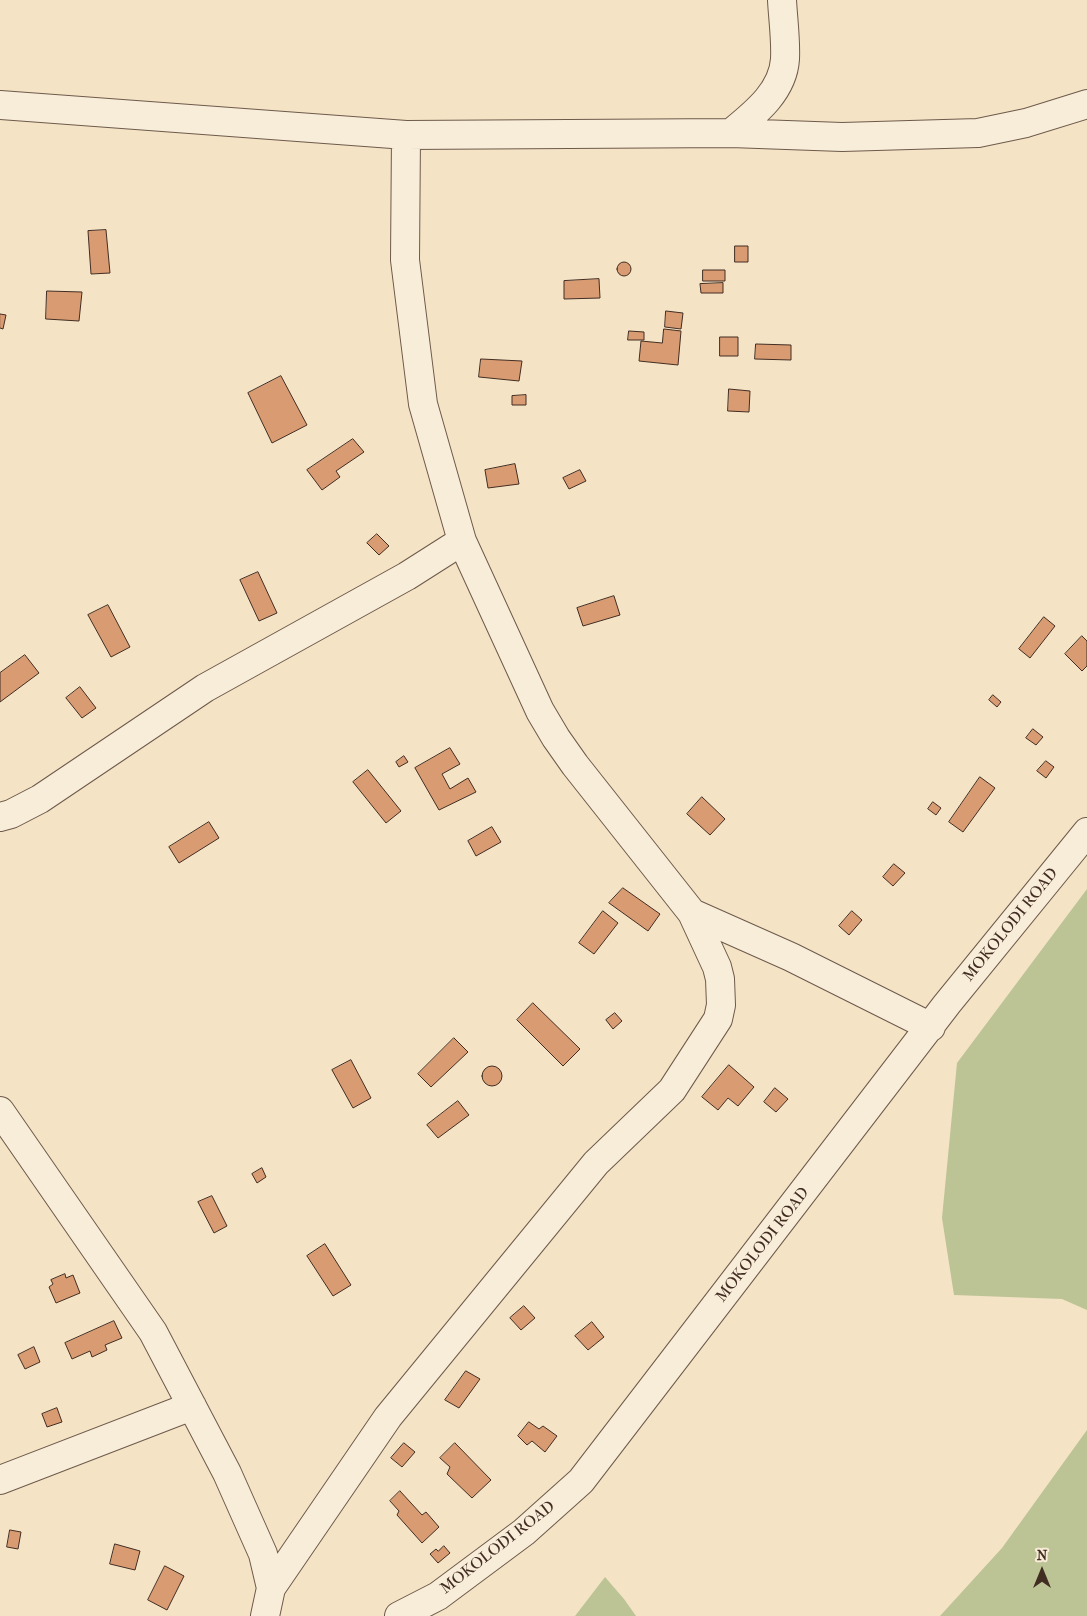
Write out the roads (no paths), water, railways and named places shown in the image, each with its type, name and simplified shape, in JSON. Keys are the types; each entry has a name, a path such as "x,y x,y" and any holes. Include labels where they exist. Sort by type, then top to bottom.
{"street":[{"path":"732,134 760,108 781,78 785,58 782,0"},
{"path":"0,105 406,135 732,134 842,137 978,133 1026,123 1087,104"},
{"path":"270,1588 388,1417 596,1162 672,1090 718,1019 721,1006 720,979 717,967 692,913 575,765 556,738 540,710 462,541 422,404 418,380 406,260 406,135"},
{"path":"0,817 11,814 40,799 205,688 407,576 462,541"},
{"name":"MOKOLODI ROAD","path":"399,1616 446,1590 524,1532 581,1481 947,1004 1087,832"},
{"path":"692,913 791,957 931,1027"},
{"path":"0,1111 153,1332 192,1406 227,1473 263,1554 270,1588 265,1616"},
{"path":"0,1480 192,1406"}]}
